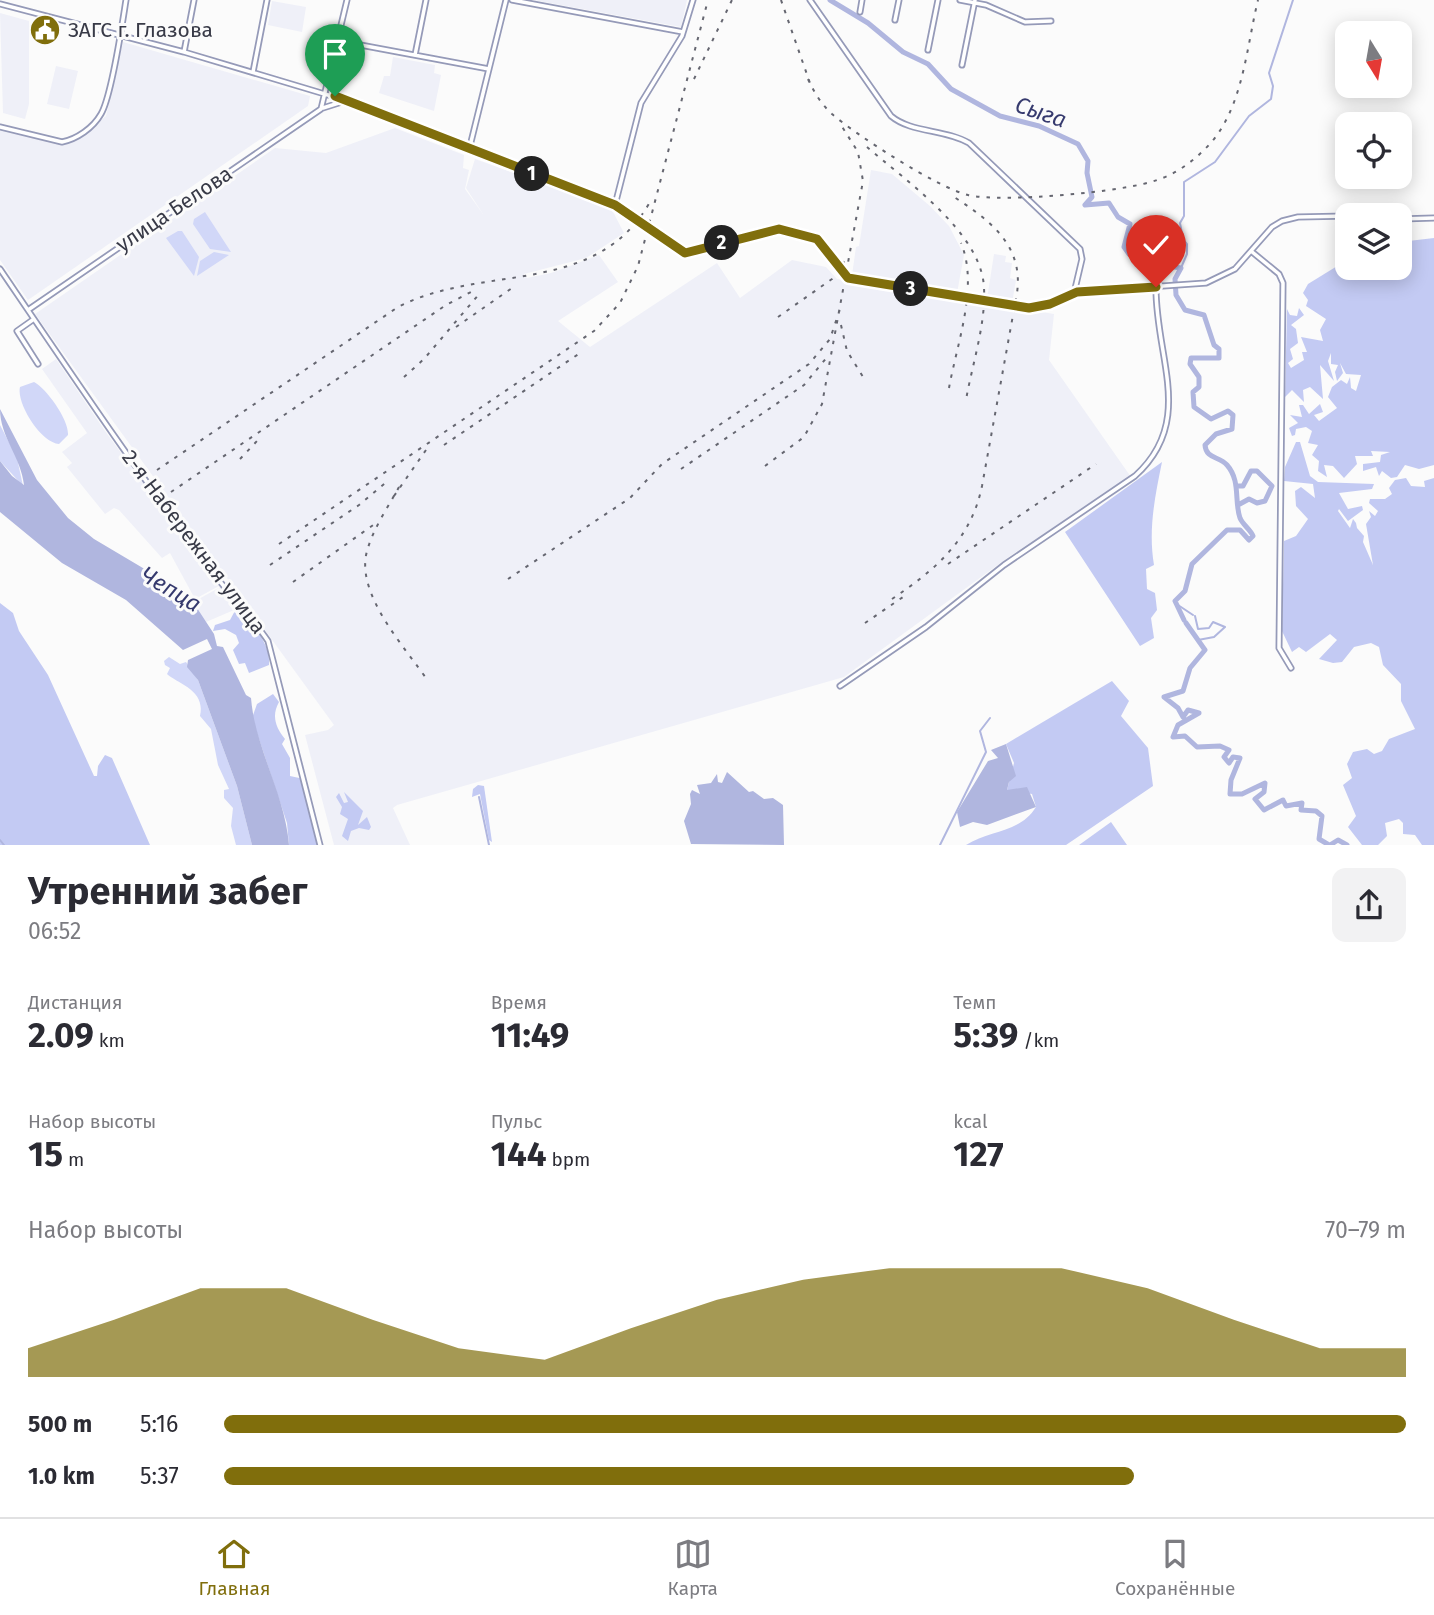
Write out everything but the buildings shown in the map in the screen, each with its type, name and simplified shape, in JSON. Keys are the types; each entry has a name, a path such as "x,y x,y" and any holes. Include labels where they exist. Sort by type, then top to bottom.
{"street":[{"path":"0,127 62,142 82,134 103,112 126,0"},
{"path":"184,52 194,0"},
{"path":"253,72 267,0"},
{"path":"321,109 327,93 347,0"},
{"path":"415,55 426,0"},
{"path":"469,150 506,0"},
{"path":"512,0 684,32"},
{"path":"615,205 641,103 684,32 694,0"},
{"path":"810,0 891,116 902,123 957,136 968,143 1080,248 1082,259 1074,293"},
{"path":"860,12 862,0"},
{"path":"895,20 899,0"},
{"path":"928,50 938,0"},
{"path":"960,0 975,1 1025,23 1051,22"},
{"path":"962,65 975,1"},
{"path":"0,4 327,93 615,205 685,253 779,229 817,239 841,273 850,279 1029,308 1050,304 1074,293 1186,285 1220,279 1235,269 1272,227 1282,221 1297,217 1335,216"},
{"path":"339,41 489,69"},
{"name":"улица Белова","path":"28,310 321,109 332,103 348,101"},
{"path":"1412,219 1434,218"},
{"path":"1251,251 1279,274 1283,283 1279,648 1292,668"},
{"name":"2-я Набережная улица","path":"0,269 216,578 253,618 268,642 320,845"},
{"path":"840,685 926,627 1004,565 1152,462 1163,443 1170,406 1156,287"},
{"path":"34,319 17,331 38,364"}],"shaded area":[{"path":"533,0 687,0 681,27"},
{"path":"272,1 306,7 302,32 268,25"},
{"path":"0,13 29,21 29,104 25,119 3,113"},
{"path":"123,42 310,96 308,106 28,300 0,260 0,129 74,141 106,116"},
{"path":"393,57 435,65 434,73 441,75 434,111 379,93 384,76 390,76"},
{"path":"56,66 78,71 69,109 47,104"},
{"path":"395,128 464,155 463,168 469,170 465,189 483,214 466,188 475,159 611,208 624,233 586,258 524,274 527,278 551,273 599,255 618,282 558,321 590,347 717,263 740,298 792,260 826,267 837,279 1054,314 1049,360 1131,477 1010,556 844,677 397,805 393,808 410,845 334,845 305,735 328,730 334,725 35,314 275,148 326,153"},
{"path":"871,170 892,174 949,226 964,255 957,293 852,275"},
{"path":"205,212 231,252 210,249 193,224 194,219"},
{"path":"182,231 199,257 194,276 166,238"},
{"path":"1434,238 1434,465 1419,469 1405,465 1397,477 1391,478 1382,471 1379,476 1376,467 1363,471 1363,464 1380,462 1381,455 1390,452 1371,451 1373,456 1355,456 1357,464 1344,478 1333,466 1324,465 1327,477 1318,471 1319,461 1312,455 1318,445 1308,443 1312,431 1306,427 1296,429 1295,435 1292,436 1289,428 1298,423 1290,415 1302,417 1299,405 1303,405 1309,414 1320,404 1323,412 1314,415 1319,421 1337,408 1328,397 1332,387 1341,380 1347,384 1350,377 1351,388 1356,391 1361,375 1346,374 1340,363 1343,373 1337,381 1335,372 1338,365 1331,364 1331,353 1328,361 1334,381 1320,365 1323,399 1310,387 1303,390 1304,402 1292,390 1285,397 1287,309 1290,315 1297,316 1299,308 1304,315 1291,325 1296,329 1298,343 1290,349 1293,359 1288,363 1291,368 1304,360 1302,352 1307,352 1301,337 1323,341 1320,330 1326,319 1306,306 1308,300 1303,293 1308,284 1335,267 1335,280 1412,280 1412,241"},
{"path":"214,252 229,255 197,276 200,261"},
{"path":"994,254 1006,256 1005,262 1012,263 1010,278 1016,280 1012,303 987,299"},
{"path":"56,359 105,431 219,586 195,599 170,553 162,558 119,510 114,508 105,514 67,467 72,463 62,452 87,433 42,369"},
{"path":"34,382 51,398 65,421 68,435 59,444 52,442 38,430 22,403 20,387"},
{"path":"0,425 17,458 23,486 0,461"},
{"path":"1296,442 1300,442 1310,476 1318,482 1374,484 1372,489 1339,493 1348,509 1362,506 1363,510 1348,521 1339,509 1338,511 1350,528 1353,519 1356,523 1364,536 1363,542 1373,565 1366,524 1371,517 1369,511 1375,516 1378,511 1369,503 1370,499 1385,499 1392,494 1389,488 1395,480 1406,478 1411,486 1425,487 1424,481 1434,478 1434,845 1422,845 1415,835 1403,834 1403,823 1399,819 1385,823 1387,836 1378,845 1362,845 1348,827 1356,816 1343,785 1352,778 1347,764 1353,752 1367,749 1374,754 1382,751 1389,739 1415,729 1401,701 1401,684 1383,665 1379,647 1371,643 1354,647 1342,662 1333,663 1319,659 1337,640 1330,634 1306,652 1299,647 1292,652 1282,631 1284,541 1296,536 1308,519 1296,506 1295,491 1301,487 1315,498 1313,484 1284,481 1285,467"},
{"path":"1162,462 1152,526 1154,565 1146,569 1147,589 1155,593 1157,610 1151,618 1154,638 1140,646 1065,532"},
{"path":"222,586 234,610 206,622 194,607 197,600"},
{"path":"0,603 13,613 19,631 48,675 94,776 97,776 98,766 105,755 112,758 150,845 0,845"},
{"path":"237,607 259,633 269,657 269,665 249,673 245,663 239,664 233,650 239,643 236,635 225,629 213,631 215,625 230,620"},
{"path":"169,657 180,664 186,662 198,680 237,786 252,845 236,845 231,826 233,808 224,798 224,790 229,789 218,765 211,729 200,716 201,707 195,694 167,674 170,668 164,661"},
{"path":"1112,681 1129,701 1121,716 1148,748 1153,786 1066,845 966,845 1022,822 1036,807 1032,794 1007,790 1014,763 1006,744"},
{"path":"273,694 279,702 275,712 276,722 285,739 282,744 290,758 290,776 304,779 320,845 289,845 287,823 252,718 257,704"},
{"path":"478,785 484,786 492,842 489,840 480,794 472,797 473,789"},
{"path":"344,792 363,811 358,825 367,817 371,827 369,830 359,828 351,831 348,841 342,836 348,819 340,814 342,807 336,797 339,793 344,803 348,802"},
{"path":"1111,822 1127,845 1079,845"}],"water":[{"name":"Чепца","path":"0,409 37,480 68,518 94,539 153,574 197,608 214,634 217,646 223,647 246,695 251,698 258,735 282,808 289,845 252,845 237,786 198,680 187,667 188,660 212,649 207,639 183,650 126,600 62,563 0,512 0,461 12,476 24,485 19,465 3,429"},
{"path":"1006,744 1016,776 1009,782 1007,790 1027,787 1036,807 987,825 973,822 960,827 957,812 988,761 998,758 991,750"},
{"path":"727,772 749,792 753,791 764,799 773,798 783,805 784,845 691,844 684,821 691,804 692,790 700,794 697,785 711,783 717,774 718,782 722,783"}],"waterway":[{"name":"Сыга","path":"830,0 868,23 903,52 928,64 951,89 1000,116 1039,126 1078,144 1088,161 1087,173 1092,197 1085,205 1109,203 1118,217 1130,224 1124,247 1129,254 1165,260 1168,266 1181,268 1175,279 1176,295 1185,310 1204,315 1214,345 1219,349 1219,358 1191,358 1190,364 1199,377 1199,387 1193,392 1194,407 1211,419 1228,411 1233,415 1232,429 1216,434 1205,445 1208,453 1224,462 1231,471 1236,484 1240,518 1253,536 1249,540 1240,530 1227,530 1192,564 1185,591 1175,601 1184,620"},
{"path":"1181,268 1187,254 1187,244 1183,239 1180,223 1184,216 1184,182 1215,162 1249,116 1271,99 1273,86 1269,73 1293,0"},
{"path":"1237,486 1243,486 1251,471 1257,471 1272,486 1265,501 1257,503 1249,499 1238,505"},
{"path":"1178,605 1193,615"},
{"path":"1195,616 1198,629 1209,628 1213,622 1225,627 1214,637 1198,640"},
{"name":"Сыга","path":"1186,623 1205,650 1190,668 1183,691 1164,697 1178,708 1183,717 1188,710 1199,713 1178,725 1173,737 1185,736 1197,747 1220,746 1229,750 1224,757 1229,763 1233,757 1240,758 1231,780 1230,794 1242,794 1265,783 1264,792 1255,799 1264,810 1283,800 1286,806 1302,803 1301,810 1316,811 1322,816 1319,839 1329,845"},
{"path":"940,845 986,752 980,731 990,718"},
{"path":"479,797 489,845"},
{"path":"0,840 4,845"},
{"name":"Сыга","path":"1330,845 1338,840 1347,845"}],"railway":[{"path":"279,544 594,331 620,303 638,266 708,0"},
{"path":"694,79 732,0"},
{"path":"781,0 811,86"},
{"path":"808,79 824,106 844,123 898,160 937,182 968,195 1007,198 1119,189 1157,180 1177,171 1201,153 1218,133 1236,98 1258,0"},
{"path":"765,466 804,437 822,404 863,181 858,152 841,125"},
{"path":"867,147 921,192 956,228 980,268 984,288 983,316 966,400"},
{"path":"892,599 923,577 949,552 960,538 977,505 1017,293 1018,276 1009,247 990,224 951,195"},
{"path":"157,470 398,307 431,294 569,266 599,253 627,232 650,202"},
{"path":"949,388 967,296 968,277 961,243"},
{"path":"778,317 832,279 846,259"},
{"path":"456,327 515,286"},
{"path":"171,492 446,305 471,292"},
{"path":"404,377 424,359 480,293"},
{"path":"508,579 630,498 662,464 809,364 830,339 840,309"},
{"path":"841,325 847,351 865,380"},
{"path":"444,445 583,351"},
{"path":"681,469 804,385 828,356"},
{"path":"240,459 257,441"},
{"path":"394,496 426,450"},
{"path":"948,564 1096,464"},
{"path":"270,565 359,505 389,480"},
{"path":"399,487 373,535 365,568 368,585 384,619 428,681"},
{"path":"293,582 376,523"},
{"path":"865,623 903,597"}],"place":[{"name":"ЗАГС г. Глазова","path":"45,30"}],"route":[{"path":"335,96 615,205 685,253 779,229 817,239 848,278 984,302 1029,308 1050,304 1077,292 1156,287"}]}
